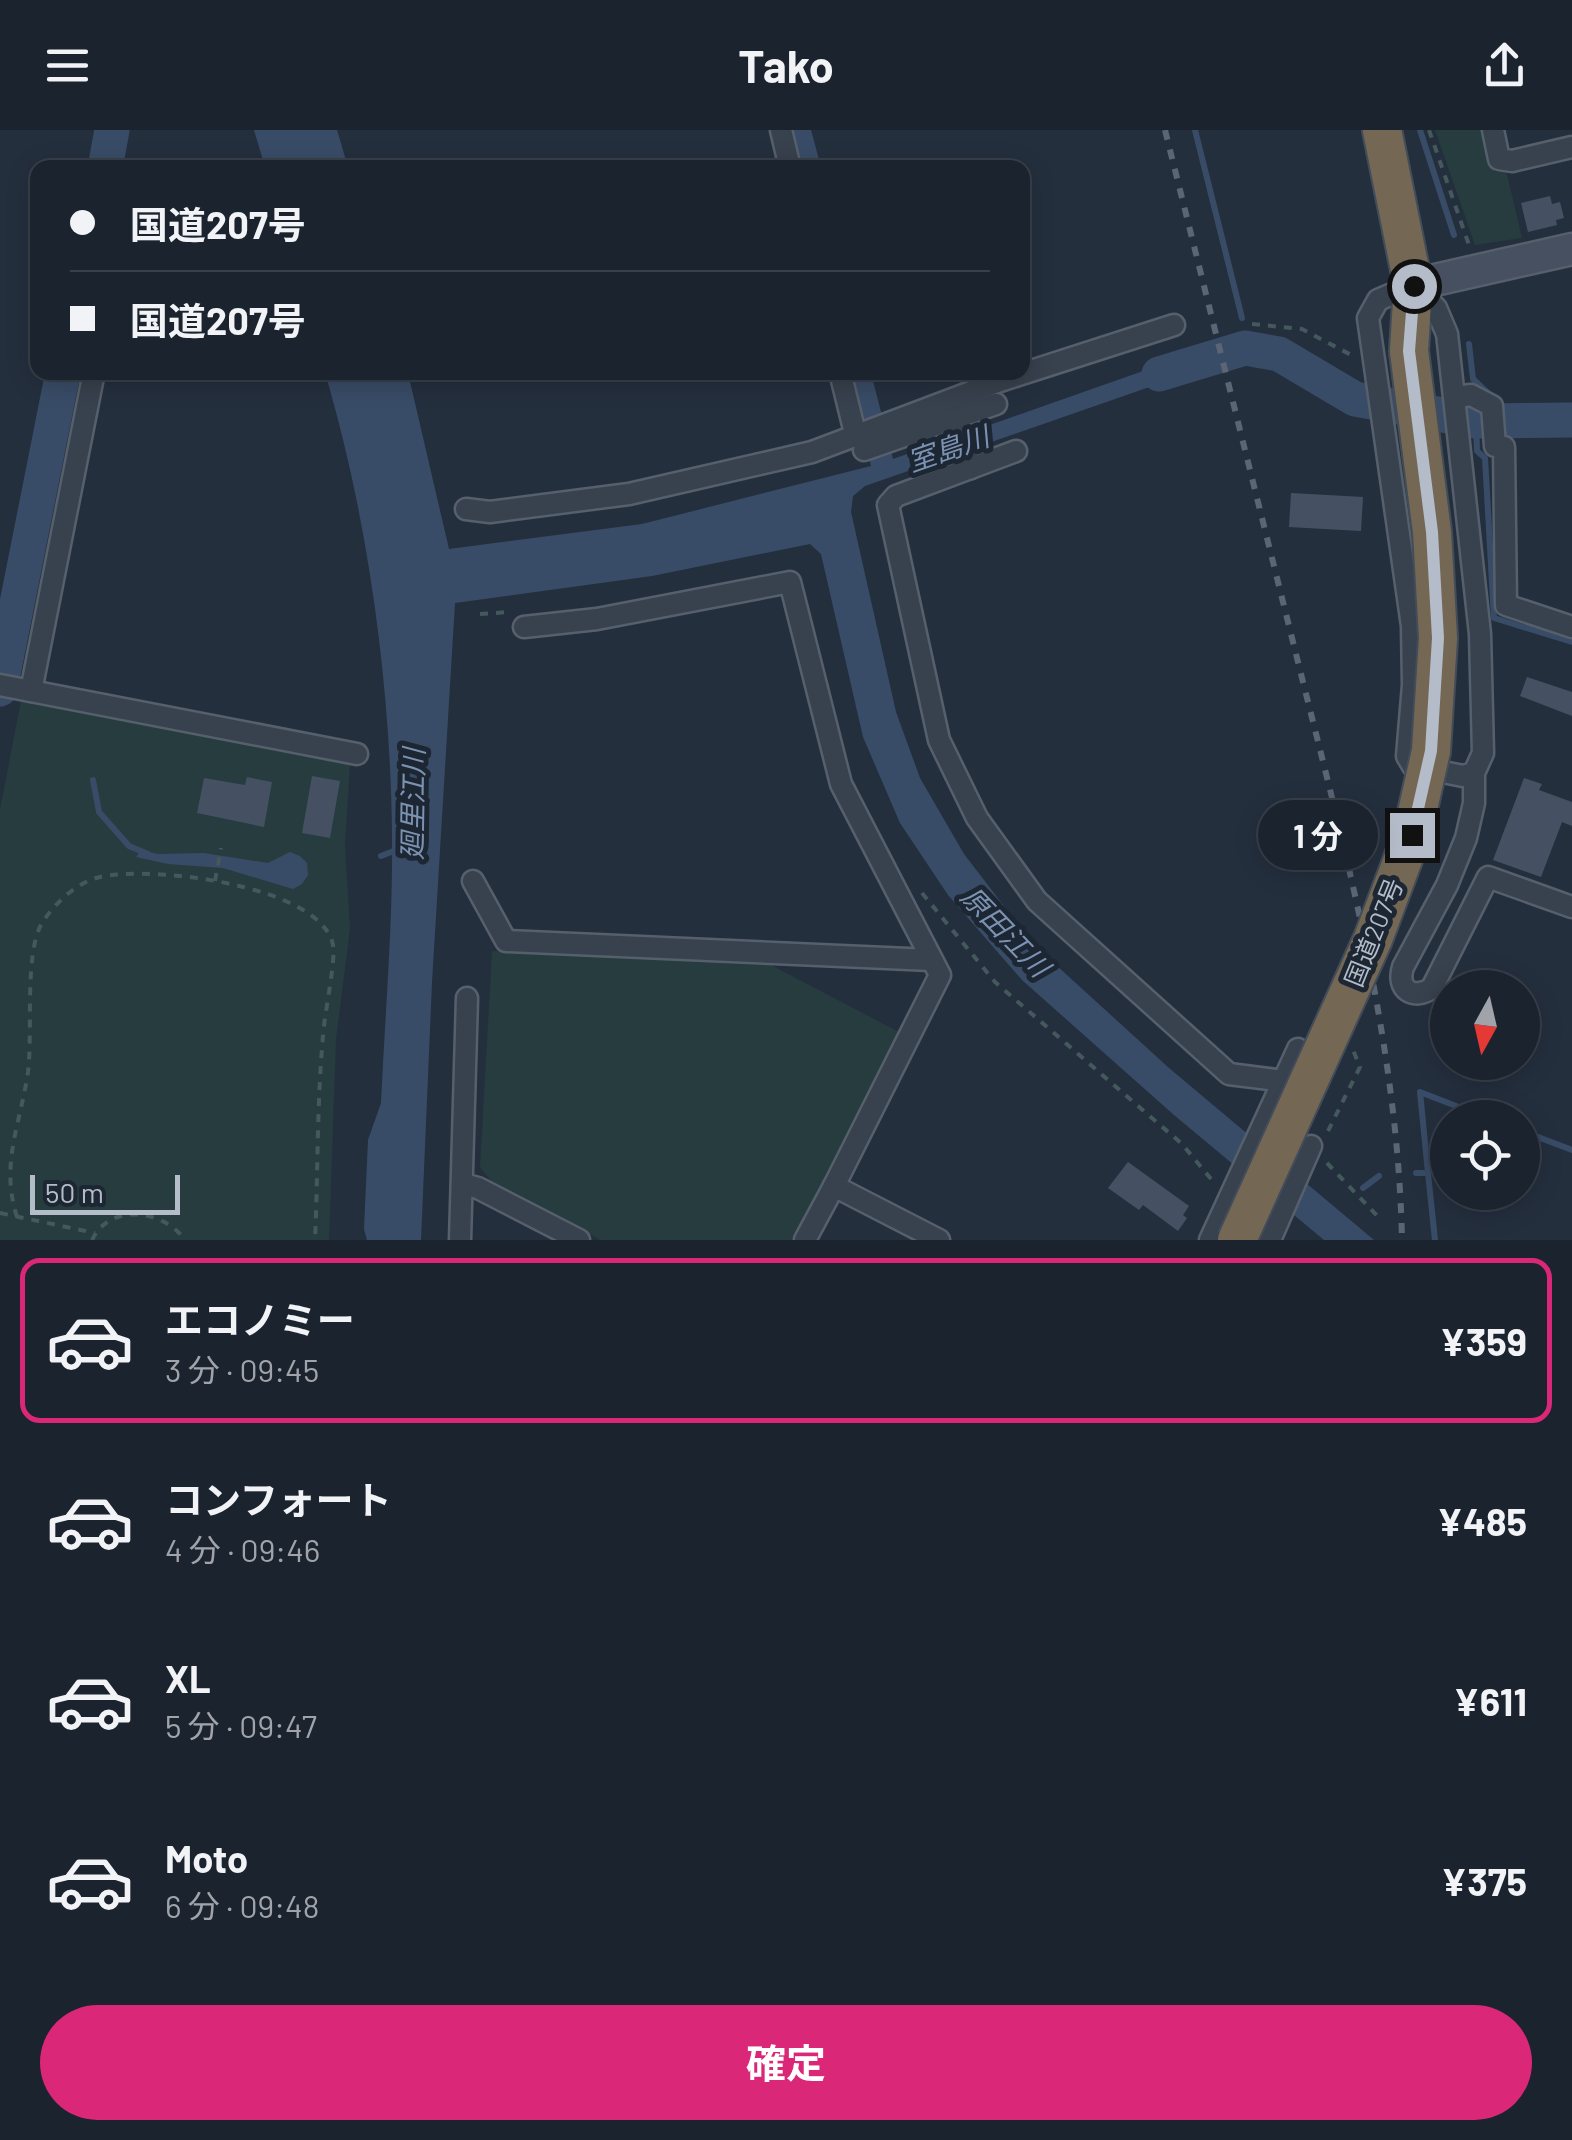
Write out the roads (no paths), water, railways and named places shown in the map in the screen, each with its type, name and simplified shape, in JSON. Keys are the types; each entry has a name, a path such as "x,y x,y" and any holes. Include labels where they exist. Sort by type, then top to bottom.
{"highway":[{"name":"国道207号","path":"1260,1238 1412,835 1431,751 1438,638 1434,568 1387,364 1414,286 1382,130"}],"main road":[{"path":"1414,286 1572,249"}],"street":[{"path":"781,130 788,160"},
{"path":"1493,130 1500,158 1512,161 1572,147"},
{"path":"1414,286 1436,308 1447,334 1480,634 1484,754 1474,773 1474,804 1466,838 1447,886 1404,967 1400,978 1403,988 1410,994 1422,994 1432,988 1488,877 1572,907"},
{"path":"1030,371 1174,325"},
{"path":"1387,364 1386,434 1412,626 1413,685 1407,756 1413,766 1463,776 1474,773"},
{"path":"92,380 14,688 356,754"},
{"path":"842,380 860,443"},
{"path":"466,509 490,512 629,494 860,443 1003,380"},
{"path":"1456,396 1472,395 1492,406 1495,446 1504,447 1506,604 1572,627"},
{"path":"890,432 952,419 996,404"},
{"path":"952,419 971,468"},
{"path":"1016,451 896,496 888,505 939,740 977,818 1036,901 1229,1074 1284,1081"},
{"path":"524,626 597,619 790,582 841,784 940,975 805,1240"},
{"path":"473,880 506,941 931,960"},
{"path":"460,1240 467,998"},
{"path":"1210,1240 1298,1049"},
{"path":"1260,1238 1312,1146"},
{"path":"463,1184 579,1240"},
{"path":"834,1186 938,1240"}],"water":[{"path":"254,130 337,130 346,160 263,160"},
{"path":"789,130 811,130 819,160 796,160"},
{"path":"1200,351 1204,368 865,486 853,496 851,512 896,712 920,778 964,854 1034,945 1169,1068 1374,1240 1324,1240 1174,1115 1022,980 948,895 900,823 863,737 821,554 810,544 652,576 455,603 421,1240 367,1240 364,1229 368,1140 381,1103 388,970 391,780 382,662 365,544 327,380 410,380 449,549 642,524 871,466 850,380 873,380 893,459"},
{"path":"141,850 158,854 204,853 268,863 290,852 307,863 308,875 293,889 223,868 136,857"}],"waterway":[{"path":"106,160 112,130"},
{"path":"1195,130 1242,318"},
{"path":"1420,130 1454,235"},
{"path":"1469,344 1473,379 1490,395"},
{"name":"室島川","path":"1159,374 1245,348 1279,354 1355,399 1476,421 1572,420"},
{"path":"0,689 61,380"},
{"name":"室島川","path":"1476,421 1477,451 1485,458 1494,618 1572,642"},
{"path":"93,780 99,812 129,846 148,854"},
{"name":"廻里江川","path":"381,856 399,849"},
{"path":"1416,1173 1428,1173 1420,1092 1441,1100"},
{"path":"1540,1138 1572,1150"},
{"path":"1428,1173 1435,1240"},
{"path":"1363,1188 1379,1176"}],"railway":[{"path":"1165,130 1368,958 1391,1098 1402,1240"}],"water label":[{"name":"原田江川","path":"1006,931"}]}
